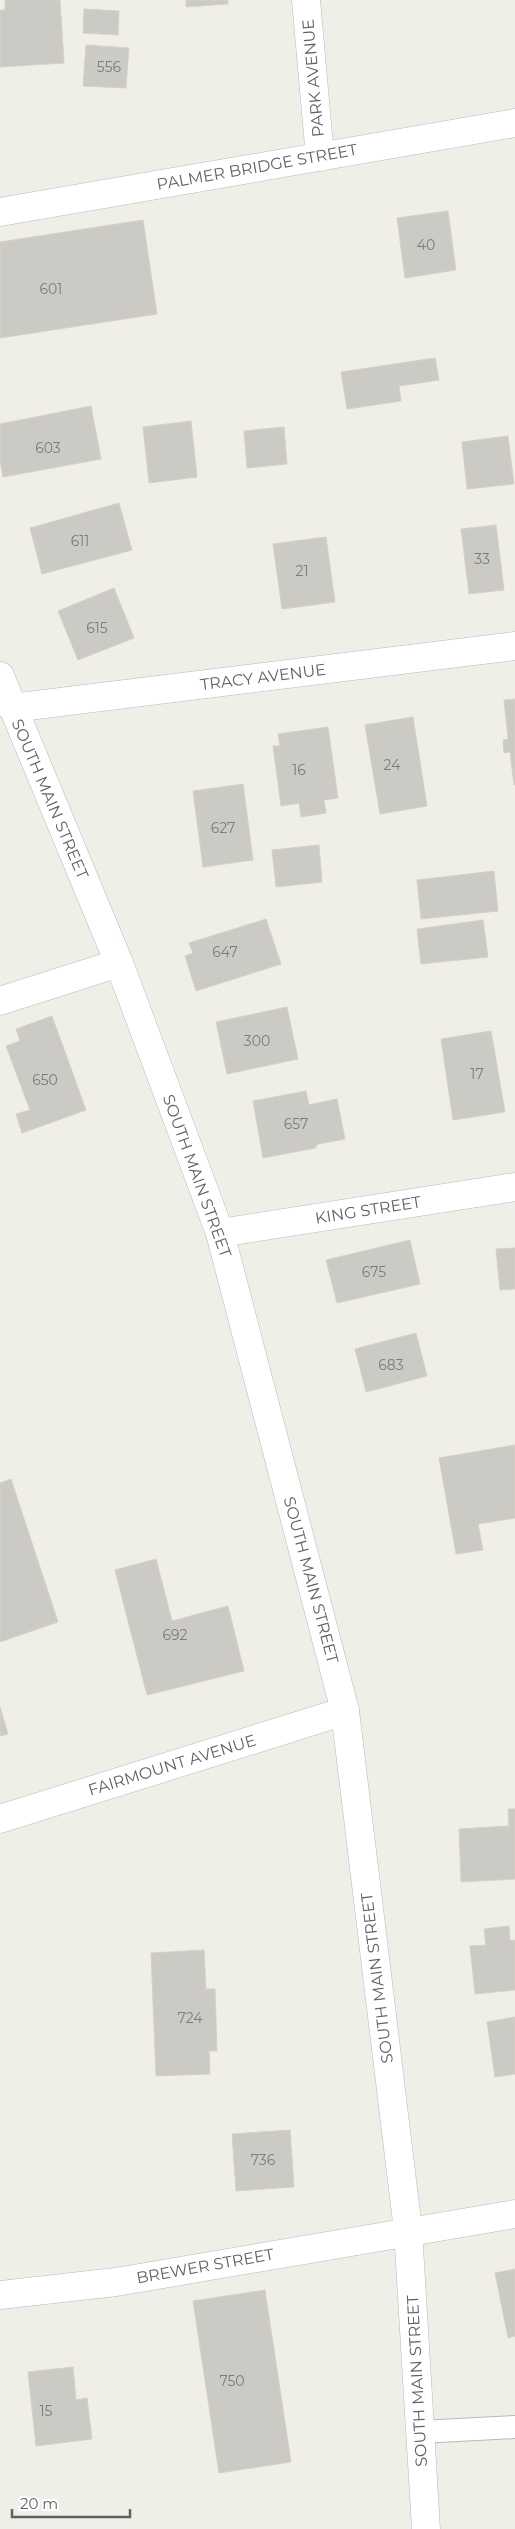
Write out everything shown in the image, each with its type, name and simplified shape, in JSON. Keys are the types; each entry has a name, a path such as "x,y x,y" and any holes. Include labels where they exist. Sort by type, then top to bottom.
{"street":[{"name":"PARK AVENUE","path":"306,0 320,156"},
{"name":"PALMER BRIDGE STREET","path":"0,212 515,123"},
{"name":"TRACY AVENUE","path":"12,708 515,646"},
{"name":"SOUTH MAIN STREET","path":"0,676 119,963 220,1233 345,1711 408,2230 426,2529"},
{"path":"0,1001 119,963"},
{"name":"KING STREET","path":"220,1233 515,1187"},
{"name":"FAIRMOUNT AVENUE","path":"0,1819 345,1711"},
{"name":"BREWER STREET","path":"0,2295 116,2282 408,2230 515,2214"}],"lane":[{"path":"420,2432 515,2427"}],"building":[{"path":"5,0 60,0 64,63 0,67 0,10 5,10"},
{"path":"186,0 228,0 228,4 186,7"},
{"path":"84,9 119,11 118,35 83,33"},
{"path":"86,45 129,48 126,88 83,86"},
{"path":"448,211 456,270 405,278 397,218"},
{"path":"143,220 157,314 0,338 0,242"},
{"path":"435,358 439,380 399,386 401,401 347,409 341,372"},
{"path":"91,406 101,459 3,477 0,460 0,424"},
{"path":"191,421 197,477 149,483 143,427"},
{"path":"284,427 287,464 247,468 244,431"},
{"path":"508,436 514,484 467,489 462,442"},
{"path":"119,503 132,550 42,574 30,528"},
{"path":"496,525 504,590 469,594 461,529"},
{"path":"326,537 335,602 282,609 273,544"},
{"path":"114,588 134,638 78,660 58,611"},
{"path":"515,699 514,785 510,752 504,753 503,740 508,739 504,700"},
{"path":"413,717 427,806 380,814 365,725"},
{"path":"328,727 338,798 324,800 326,813 301,817 299,803 281,806 273,746 280,746 278,734"},
{"path":"243,784 253,860 203,867 193,791"},
{"path":"319,845 322,882 276,887 272,850"},
{"path":"494,871 498,911 421,919 417,880"},
{"path":"266,919 281,964 196,991 185,956 193,953 189,943"},
{"path":"483,920 488,957 421,964 417,929"},
{"path":"287,1007 298,1059 227,1074 216,1022"},
{"path":"52,1016 86,1110 22,1133 16,1114 30,1110 6,1046 20,1041 16,1029"},
{"path":"491,1031 505,1112 453,1120 441,1039"},
{"path":"306,1091 309,1105 337,1099 345,1139 318,1144 315,1148 263,1158 253,1101"},
{"path":"410,1240 420,1284 337,1303 326,1260"},
{"path":"515,1248 515,1289 500,1290 496,1249"},
{"path":"416,1333 427,1376 366,1392 355,1349"},
{"path":"515,1445 515,1518 478,1524 483,1550 456,1554 439,1458"},
{"path":"11,1479 58,1622 0,1642 0,1483"},
{"path":"156,1559 172,1621 228,1606 244,1671 147,1695 115,1570"},
{"path":"0,1707 8,1734 0,1736"},
{"path":"508,1809 515,1809 515,1879 461,1882 459,1829 509,1826"},
{"path":"509,1926 510,1941 515,1940 515,1990 475,1994 470,1946 486,1945 484,1929"},
{"path":"204,1950 206,1989 215,1989 217,2051 209,2051 210,2074 156,2076 151,1953"},
{"path":"515,2017 515,2074 495,2077 487,2022"},
{"path":"290,2130 294,2187 236,2191 232,2134"},
{"path":"515,2269 515,2336 508,2338 495,2273"},
{"path":"265,2290 291,2462 219,2473 193,2301"},
{"path":"73,2367 76,2400 87,2398 92,2439 36,2446 28,2372"}]}
